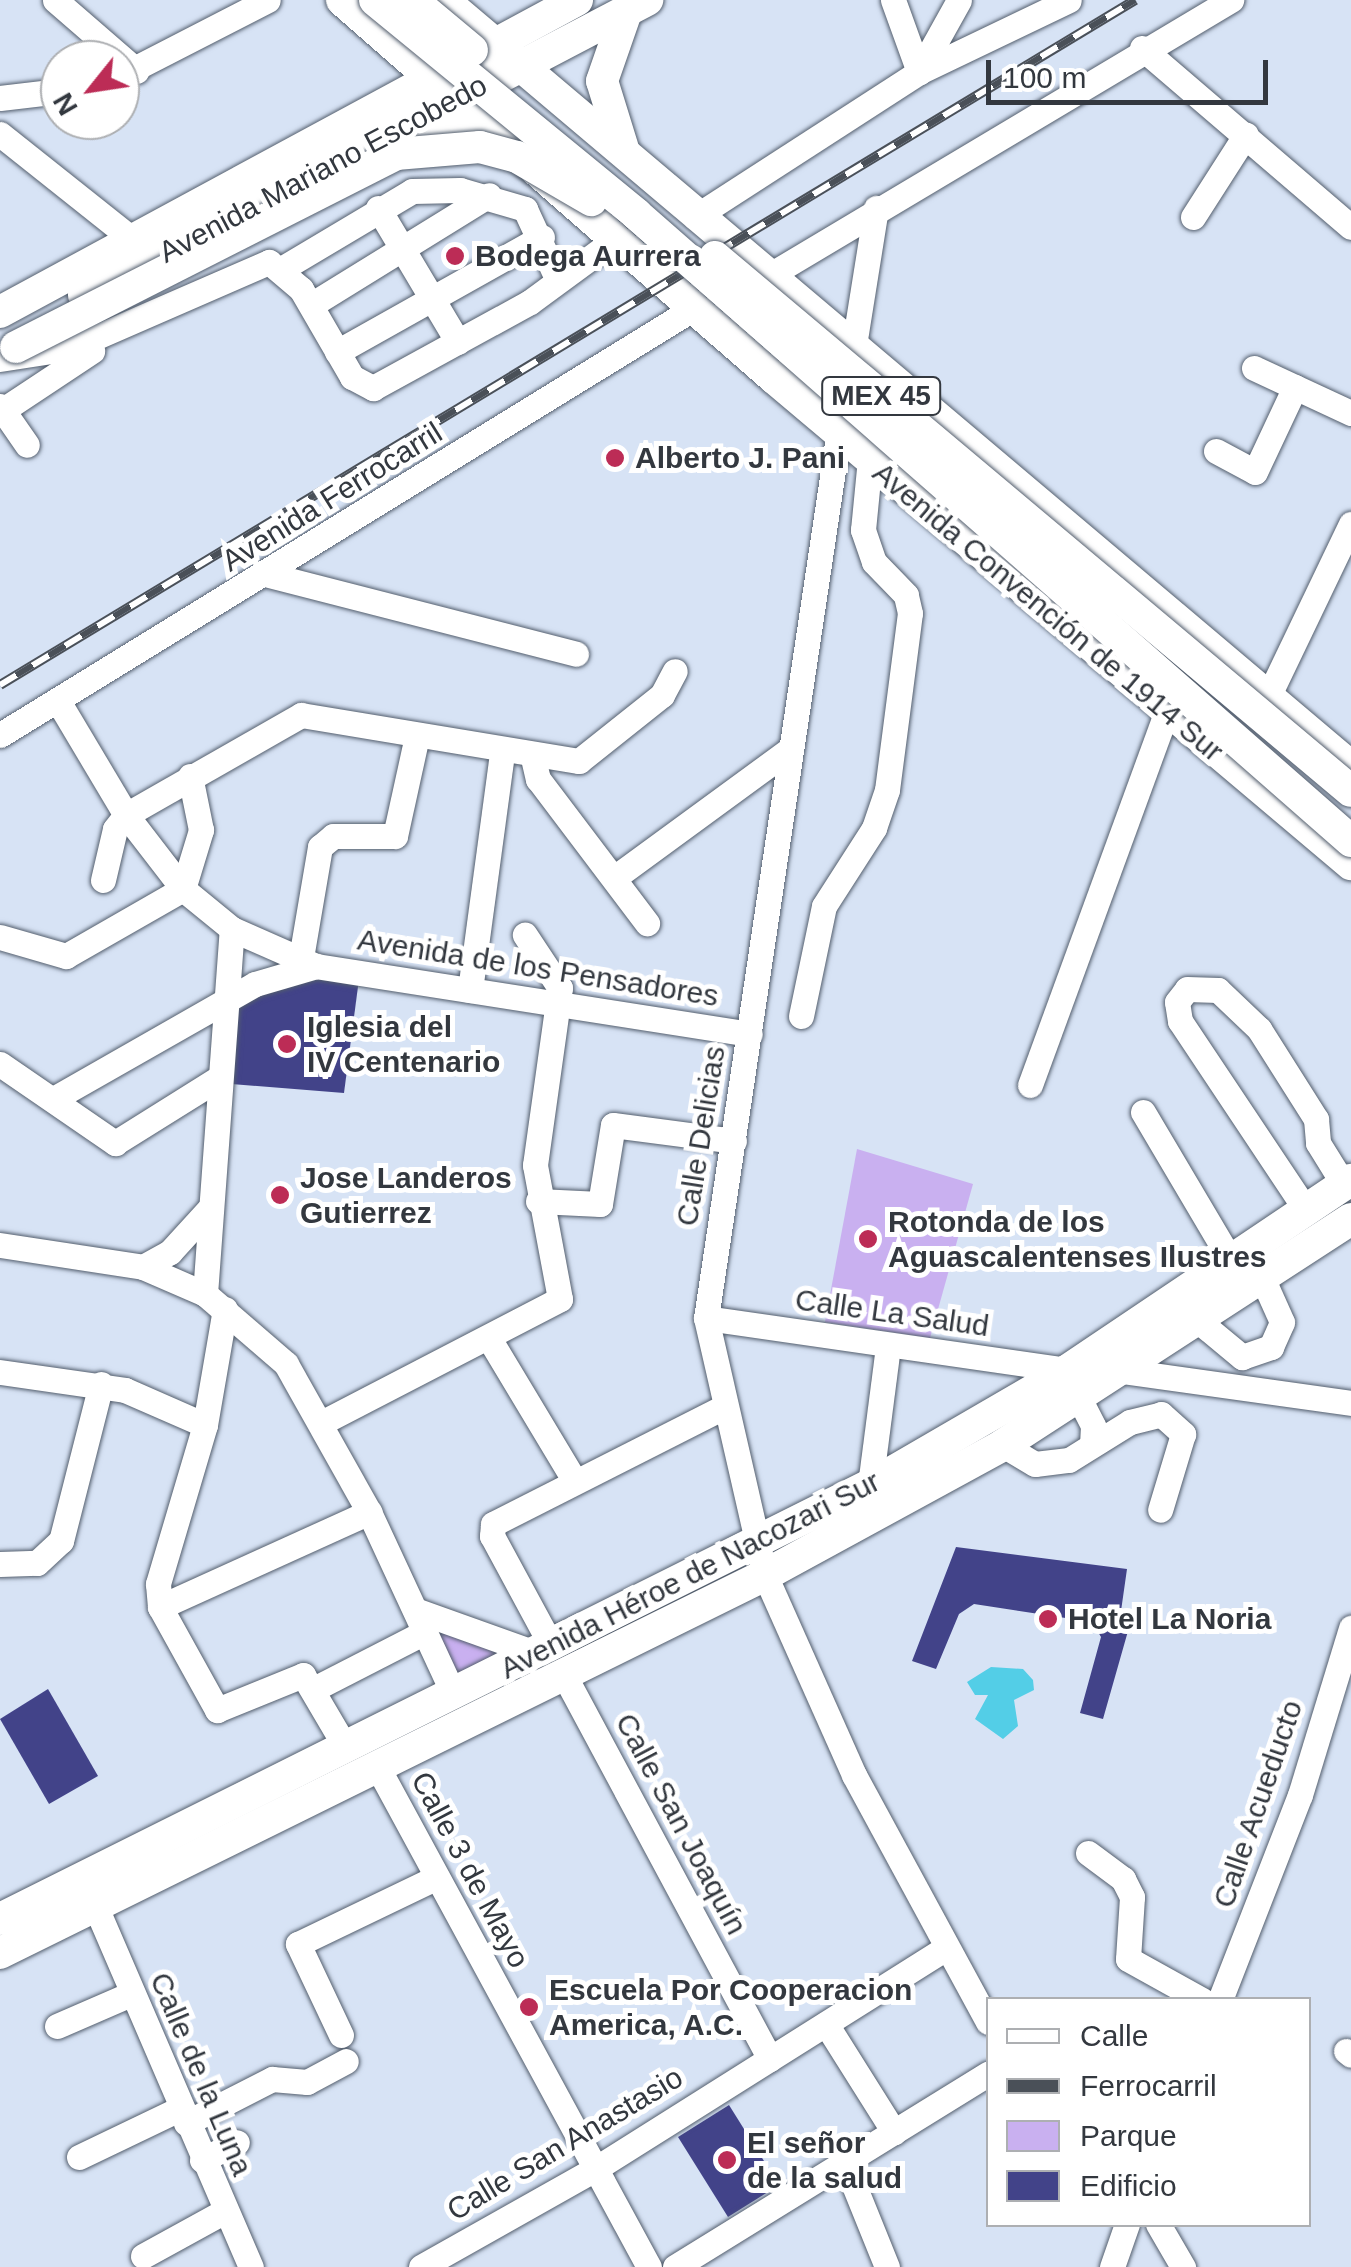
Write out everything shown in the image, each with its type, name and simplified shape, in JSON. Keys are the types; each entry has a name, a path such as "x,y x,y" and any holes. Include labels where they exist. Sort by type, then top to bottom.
{"main road":[{"name":"Avenida Convención de 1914 Sur","path":"342,0 505,138 773,377 1166,713 1351,864"},
{"name":"Avenida Convención de 1914 Sur","path":"376,0 686,260 1351,841"},
{"name":"Avenida Convención de 1914 Sur","path":"412,0 1351,791"},
{"path":"443,0 501,17 567,5"},
{"path":"443,0 525,64 765,278 1351,767"},
{"name":"Avenida Mariano Escobedo","path":"4,348 368,144 444,87 494,41 567,5"},
{"name":"Avenida Mariano Escobedo","path":"0,312 132,239 444,87 525,64 636,6"},
{"path":"610,232 648,210 654,190 637,166 602,81 636,6"},
{"path":"368,144 450,133 505,138"},
{"path":"4,348 98,312 340,179 396,154 442,147 517,157 570,184 661,252 686,260"},
{"path":"647,266 656,228 692,214"},
{"path":"773,377 776,341 817,320"},
{"name":"Avenida Héroe de Nacozari Sur","path":"0,1919 454,1695 550,1657 1004,1445 1073,1383 1116,1370 1196,1319 1306,1210 1347,1182"},
{"name":"Avenida Héroe de Nacozari Sur","path":"760,1560 870,1484 1073,1383 1246,1268 1351,1219"},
{"name":"Avenida Héroe de Nacozari Sur","path":"0,1953 376,1766 550,1657"}],"street":[{"path":"55,0 95,40"},
{"path":"140,68 268,0"},
{"path":"893,0 919,72"},
{"path":"919,72 960,0"},
{"path":"692,214 919,72 1069,0"},
{"path":"765,278 1142,48 1231,0"},
{"path":"1142,48 1351,228"},
{"path":"0,98 40,93"},
{"path":"0,134 132,239"},
{"path":"1193,217 1246,134"},
{"path":"4,348 43,357 142,318 255,264 283,268 412,191 489,195 524,209 542,237 556,276"},
{"path":"311,305 489,195"},
{"path":"378,208 458,342"},
{"name":"Calle Delicias","path":"876,208 838,432 706,1318 722,1408 760,1560 854,1775 986,2019"},
{"path":"283,268 311,305 362,388 373,388 530,302 610,232"},
{"path":"338,352 542,237"},
{"name":"Avenida Ferrocarril","path":"0,734 269,575 694,308"},
{"path":"27,445 2,408 142,318"},
{"path":"1254,368 1351,414"},
{"path":"1216,451 1255,472 1295,387"},
{"path":"801,1016 824,906 874,828 887,790 910,613 906,595 874,562 863,530 870,459"},
{"path":"1268,697 1351,524"},
{"path":"269,575 576,654"},
{"path":"104,880 115,829 126,815 301,715 502,753 578,761 662,695 675,671"},
{"name":"Avenida de los Pensadores","path":"58,701 126,815 183,889 232,928 309,962 750,1034"},
{"path":"1030,1085 1166,713"},
{"path":"309,962 320,847 333,836 396,836 417,736"},
{"path":"614,878 790,749"},
{"path":"470,990 502,753"},
{"path":"533,758 538,779 647,923"},
{"path":"0,937 66,956 183,889 201,830 190,776"},
{"path":"232,928 216,1080 210,1208 215,1366 205,1425 158,1584 160,1607 217,1710 294,1675 314,1689 346,1748"},
{"path":"322,1422 490,1340 560,1299 538,1201 535,1165 561,1006 560,988 524,935"},
{"name":"Avenida de los Pensadores","path":"54,1098 224,1002 309,962"},
{"path":"1306,1210 1180,1021 1177,1002 1186,989 1218,990 1259,1028 1316,1118 1318,1142 1347,1182"},
{"path":"0,1064 115,1142 216,1080"},
{"path":"1143,1112 1282,1322 1272,1347 1242,1357 1196,1319"},
{"path":"538,1201 600,1204 613,1126 734,1141"},
{"path":"143,1267 170,1252 210,1208"},
{"path":"0,1245 143,1267 215,1301 286,1364 322,1422 369,1512 454,1695"},
{"name":"Calle La Salud","path":"706,1318 946,1354 1073,1383"},
{"path":"490,1340 573,1478 722,1408"},
{"path":"870,1484 888,1347"},
{"path":"1116,1370 1351,1403"},
{"path":"0,1372 113,1387 205,1425"},
{"path":"1073,1383 1094,1426 1092,1443"},
{"path":"0,1564 36,1563 52,1553 113,1387"},
{"path":"1004,1445 1034,1464 1068,1460 1092,1443 1148,1416 1174,1420 1183,1434 1160,1510"},
{"name":"Calle San Joaquín","path":"573,1478 489,1529 550,1657 770,2059"},
{"path":"160,1607 369,1512"},
{"path":"314,1689 420,1621 550,1657"},
{"name":"Calle Acueducto","path":"1221,1997 1345,1673 1351,1628"},
{"name":"Calle 3 de Mayo","path":"376,1766 650,2267"},
{"path":"1088,1853 1123,1879 1132,1897 1128,1959 1197,1997"},
{"path":"341,2035 298,1944 437,1877"},
{"name":"Calle de la Luna","path":"95,1905 182,2116 251,2267"},
{"name":"Calle San Anastasio","path":"421,2267 595,2168 945,1949"},
{"path":"56,2026 131,1994"},
{"path":"826,2024 894,2132"},
{"path":"79,2157 272,2079 306,2082 346,2061"},
{"path":"676,2267 986,2075"},
{"path":"202,2160 238,2142"},
{"path":"844,2163 887,2267"},
{"path":"143,2256 225,2211"},
{"path":"1160,2227 1183,2267"},
{"path":"1112,2267 1119,2230"}],"green space":[{"path":"857,1149 973,1184 930,1338 825,1322"},
{"path":"425,1620 504,1650 454,1679"}],"water":[{"path":"991,1667 1023,1669 1033,1680 1034,1690 1014,1700 1018,1726 1003,1739 975,1719 988,1695 975,1695 967,1682"}],"building":[{"name":"Iglesia del IV Centenario","path":"325,972 359,979 344,1093 219,1083 227,1005"},
{"path":"956,1547 1127,1569 1121,1611 1130,1624 1103,1719 1080,1713 1101,1637 1092,1622 974,1604 959,1614 936,1669 912,1661"},
{"path":"48,1689 98,1776 49,1804 0,1719"},
{"path":"729,2105 779,2185 728,2217 678,2137"}],"railway":[{"path":"0,685 1135,0"}],"place":[{"name":"Bodega Aurrera","path":"455,256"},
{"name":"Alberto J. Pani","path":"615,458"},
{"name":"Iglesia del IV Centenario","path":"287,1044"},
{"name":"Jose Landeros Gutierrez","path":"280,1195"},
{"name":"Rotonda de los Aguascalentenses Ilustres","path":"868,1239"},
{"name":"Hotel La Noria","path":"1048,1619"},
{"name":"Escuela Por Cooperacion America, A.C.","path":"529,2007"},
{"name":"El señor de la salud","path":"727,2160"}]}
